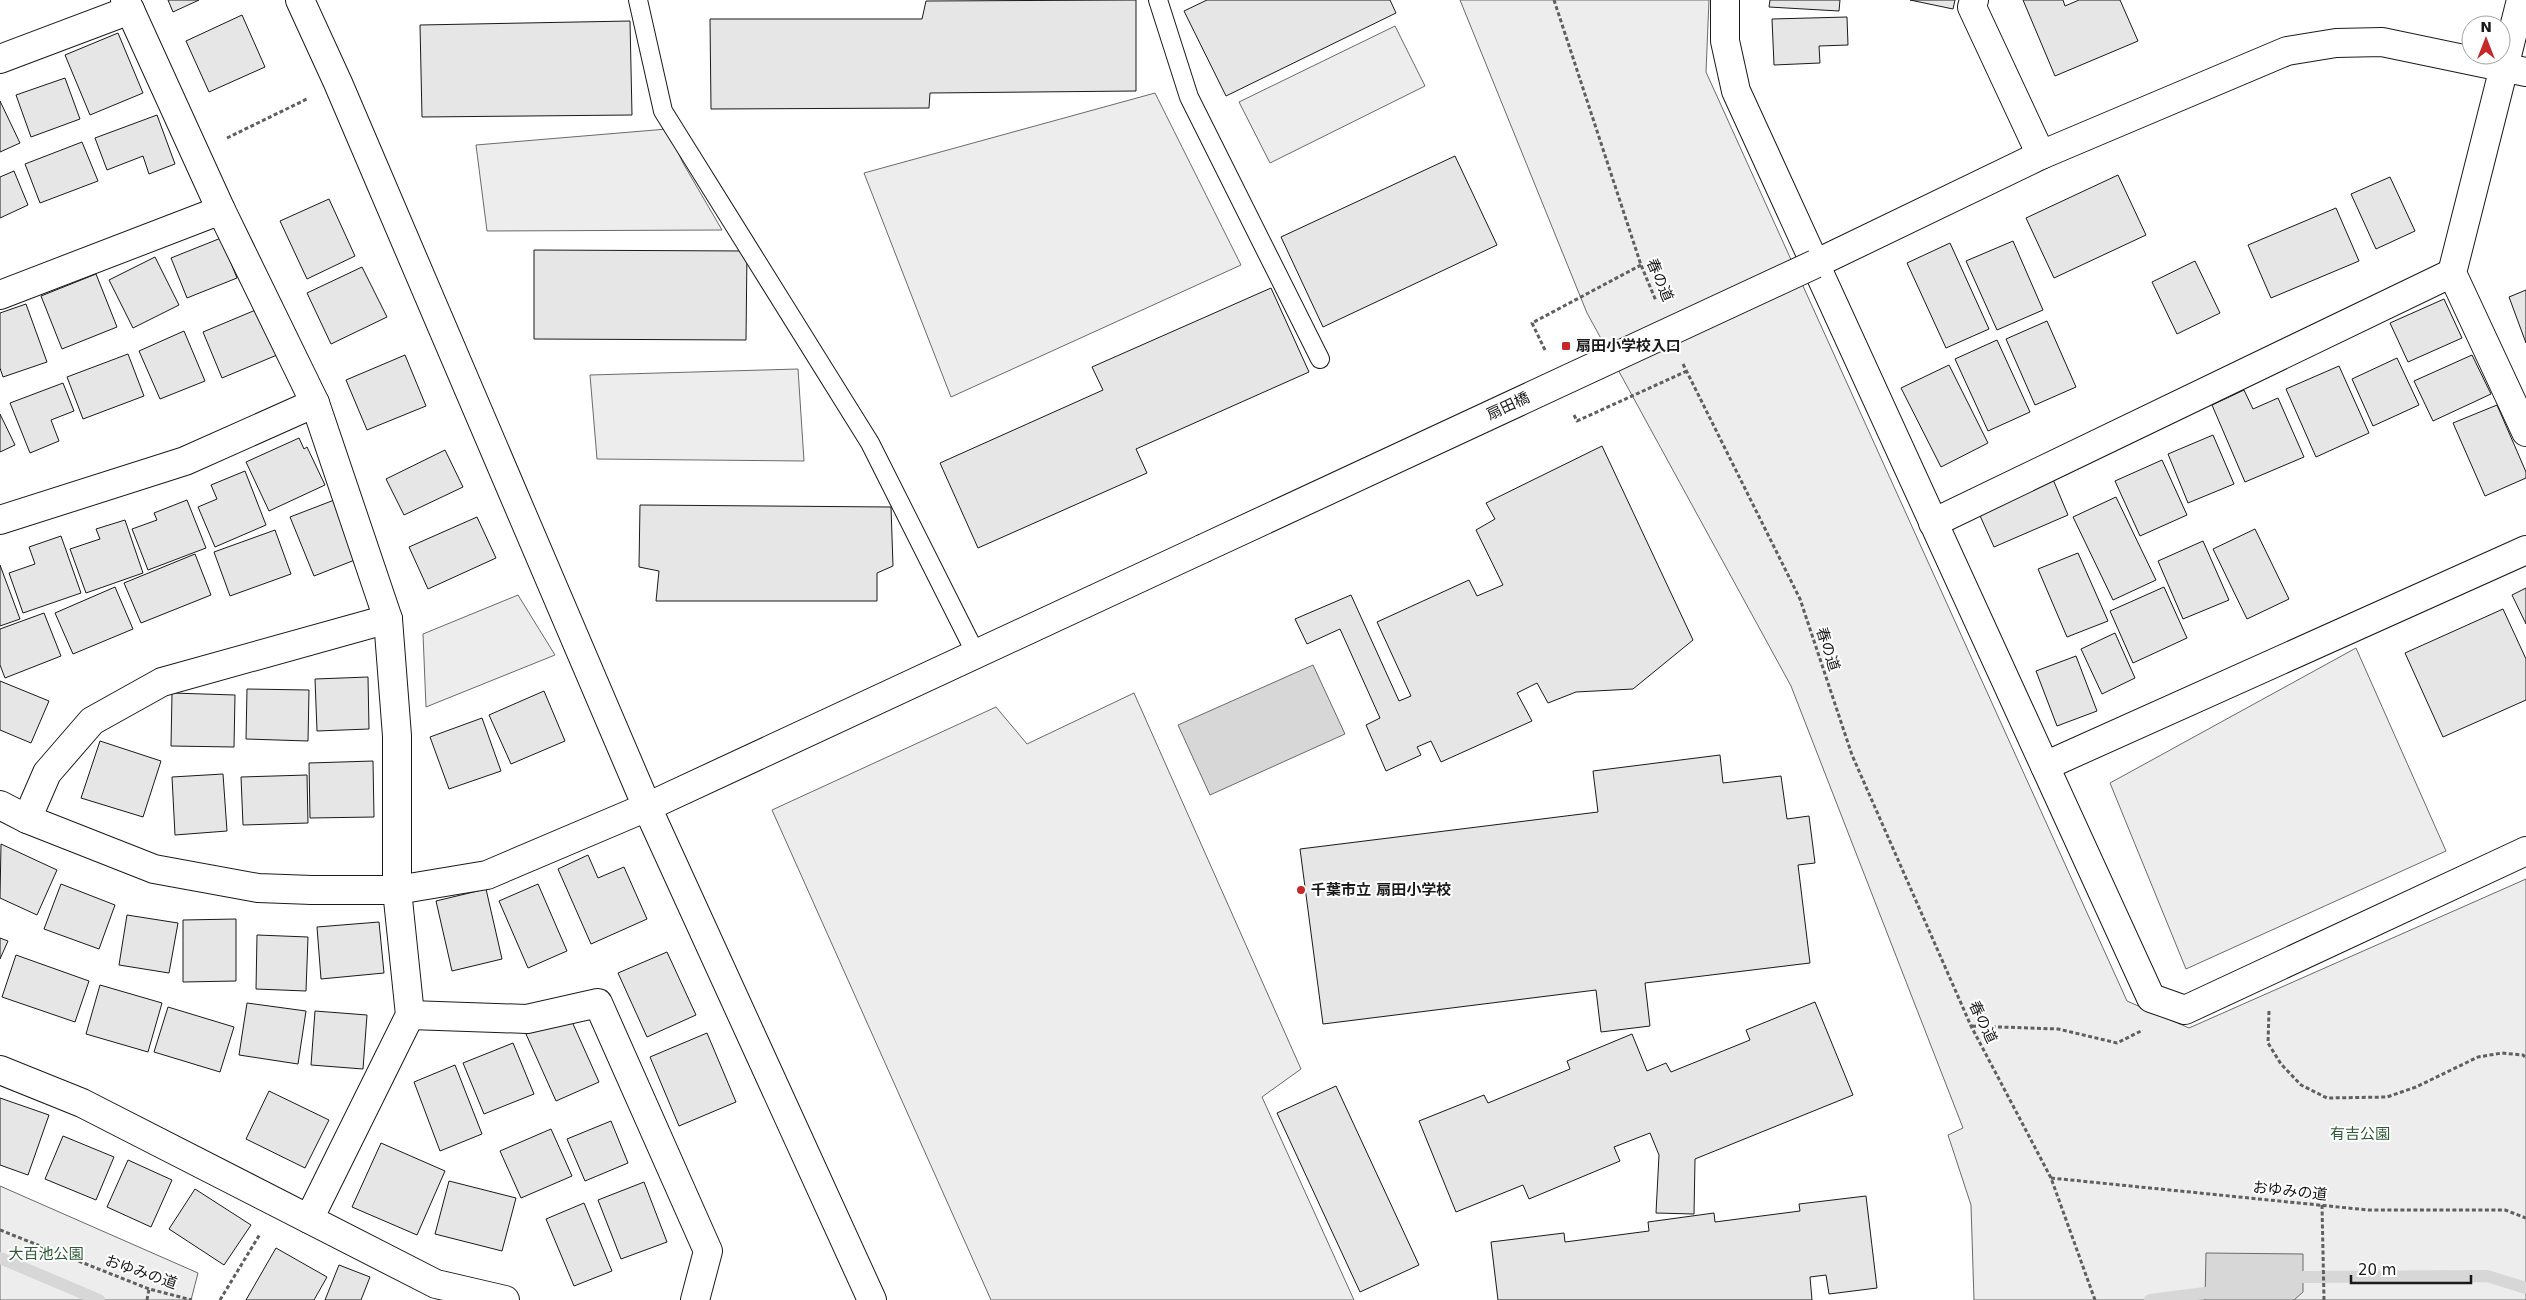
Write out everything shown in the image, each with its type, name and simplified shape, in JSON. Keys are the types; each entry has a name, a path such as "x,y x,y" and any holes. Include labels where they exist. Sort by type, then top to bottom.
{"street":[{"path":"300,0 338,83 647,807 872,1300"},
{"path":"1725,0 1725,41 1736,91 2151,998 2185,1010 2526,851"},
{"path":"1974,0 1972,7 2041,155"},
{"path":"2521,0 2516,70 2452,273 2523,419"},
{"path":"0,60 128,5 221,210 316,403 388,619 397,736 397,890 410,1015 309,1219"},
{"name":"扇田橋","path":"0,805 27,819 154,869 258,888 397,890 486,875 647,807 1815,264 2041,155 2287,51 2336,43 2382,42 2516,70"},
{"path":"0,295 221,210"},
{"path":"1933,523 2452,273"},
{"path":"0,520 185,461 316,403"},
{"path":"2045,766 2526,550"},
{"path":"27,819 48,773 92,721 100,716 162,682 388,619"},
{"path":"410,1015 527,1019 598,1003 708,1251 695,1300"},
{"path":"0,1070 82,1103 436,1284 505,1300"}],"lane":[{"path":"638,0 663,111 870,443 976,654"},
{"path":"1158,0 1189,97 1320,359"}],"path":[{"name":"春の道","path":"1554,0 1641,265 1660,309"},
{"path":"195,153 338,83"},
{"path":"1532,323 1641,265"},
{"name":"春の道","path":"1683,362 1800,599 1852,755 1972,1026 2051,1178 2096,1300"},
{"path":"1577,421 1687,371"},
{"path":"2270,971 2268,1043 2281,1064 2301,1085 2327,1098 2387,1097 2416,1087 2478,1057 2502,1053 2523,1055 2526,1058"},
{"path":"1972,1026 2058,1029 2118,1043 2185,1010"},
{"name":"おゆみの道","path":"2051,1178 2368,1210 2505,1210 2526,1218"},
{"path":"220,1300 278,1203"},
{"path":"2322,1205 2324,1300"},
{"name":"おゆみの道","path":"0,1230 149,1289 192,1300"},
{"path":"147,1300 149,1289"}],"shaded area":[{"path":"1460,0 1709,0 1706,72 2127,1001 2189,1028 2526,879 2526,1300 1974,1300 1971,1205 1948,1135 1963,1128 1791,686 1587,313"},
{"path":"1395,26 1425,86 1270,163 1239,102"},
{"path":"1155,93 1241,265 951,397 864,173"},
{"path":"667,129 683,163 722,230 487,231 476,145"},
{"path":"798,369 804,461 597,459 590,375"},
{"path":"518,595 555,655 426,707 423,634"},
{"path":"2356,648 2446,851 2186,969 2110,783"},
{"path":"1313,665 1345,734 1210,795 1178,725"},
{"path":"1134,693 1301,1069 1262,1097 1354,1300 991,1300 772,810 996,707 1027,744"},
{"name":"大百池公園","path":"0,1186 198,1273 191,1300 0,1300"},
{"path":"2206,1253 2303,1254 2303,1292 2294,1300 2205,1300"}],"building":[{"path":"168,0 199,0 173,12"},
{"path":"1136,0 1136,91 930,93 929,108 711,109 710,19 922,19 926,1"},
{"path":"1207,0 1390,0 1396,13 1226,96 1184,11"},
{"path":"1770,0 1840,0 1839,11 1769,7"},
{"path":"1910,0 1955,0 1953,9"},
{"path":"2023,0 2063,0 2065,6 2079,0 2120,0 2138,41 2055,76"},
{"path":"242,15 265,67 209,92 186,41"},
{"path":"1847,17 1848,45 1819,46 1820,63 1774,65 1772,19"},
{"path":"630,21 632,115 422,117 420,25"},
{"path":"118,33 143,93 90,115 65,55"},
{"path":"65,78 80,119 31,137 16,95"},
{"path":"0,101 20,143 0,152"},
{"path":"157,115 175,164 149,174 143,156 107,170 95,138"},
{"path":"82,142 98,181 40,203 25,164"},
{"path":"1455,156 1497,245 1323,327 1281,237"},
{"path":"14,171 28,205 0,218 0,177"},
{"path":"2118,175 2146,235 2054,278 2026,218"},
{"path":"2390,177 2415,231 2376,249 2351,194"},
{"path":"329,199 355,256 307,279 280,221"},
{"path":"2336,208 2359,261 2271,298 2248,245"},
{"path":"221,238 237,278 187,298 171,258"},
{"path":"2013,241 2043,310 1997,330 1966,261"},
{"path":"1950,243 1989,329 1946,348 1907,263"},
{"path":"534,250 747,251 746,340 534,339"},
{"path":"155,257 179,305 133,328 109,280"},
{"path":"2195,261 2220,313 2177,334 2152,282"},
{"path":"362,267 387,317 331,344 307,293"},
{"path":"96,274 117,327 62,349 41,296"},
{"path":"1271,288 1309,372 1136,449 1147,473 978,548 940,463 1103,390 1092,367"},
{"path":"2526,290 2526,343 2509,297"},
{"path":"2444,299 2462,338 2408,362 2390,323"},
{"path":"26,304 47,362 3,377 0,368 0,313"},
{"path":"258,309 277,355 222,378 203,332"},
{"path":"2047,321 2076,387 2035,405 2006,339"},
{"path":"184,331 205,381 160,399 139,351"},
{"path":"1997,340 2030,412 1988,431 1955,359"},
{"path":"128,354 144,396 83,419 67,377"},
{"path":"405,355 426,406 367,430 346,380"},
{"path":"2472,355 2491,394 2433,421 2414,381"},
{"path":"2397,358 2419,405 2373,426 2352,379"},
{"path":"1949,365 1988,443 1941,467 1901,388"},
{"path":"2339,366 2369,433 2316,457 2286,389"},
{"path":"63,383 74,411 51,420 59,441 30,453 10,403"},
{"path":"2244,390 2253,409 2278,398 2304,457 2245,482 2212,405"},
{"path":"2497,405 2526,472 2526,478 2485,496 2453,423"},
{"path":"0,414 15,445 0,452"},
{"path":"2213,435 2234,484 2188,503 2168,454"},
{"path":"299,438 304,449 307,447 325,485 269,511 246,462"},
{"path":"1602,446 1693,640 1633,689 1576,692 1548,703 1537,683 1517,693 1532,721 1441,762 1431,741 1417,747 1421,755 1386,771 1366,725 1380,718 1340,629 1307,644 1295,619 1351,595 1399,701 1411,696 1377,622 1469,580 1477,596 1503,585 1476,530 1495,519 1486,503"},
{"path":"445,450 463,487 404,515 386,479"},
{"path":"2162,460 2187,515 2140,536 2115,481"},
{"path":"245,471 266,525 215,547 198,507 217,499 211,485"},
{"path":"2052,477 2068,515 1994,547 1977,509"},
{"path":"342,497 365,556 314,576 290,517"},
{"path":"2116,497 2156,580 2113,600 2073,517"},
{"path":"187,500 206,548 148,570 132,529 157,520 154,513"},
{"path":"640,505 891,507 893,566 877,573 877,601 656,601 659,571 639,567"},
{"path":"477,517 496,558 428,589 409,547"},
{"path":"125,520 143,573 86,593 70,549 100,539 96,529"},
{"path":"2255,529 2289,599 2247,619 2213,549"},
{"path":"275,530 291,574 230,596 214,552"},
{"path":"61,536 81,593 23,613 9,573 35,564 29,547"},
{"path":"2203,541 2229,600 2183,619 2158,561"},
{"path":"2078,553 2108,621 2067,637 2038,569"},
{"path":"195,554 211,595 141,623 124,583"},
{"path":"0,565 20,619 0,626"},
{"path":"115,587 133,629 73,654 55,613"},
{"path":"2164,587 2187,638 2133,663 2110,611"},
{"path":"2526,588 2526,624 2512,595"},
{"path":"2503,609 2526,659 2526,700 2443,737 2405,653"},
{"path":"44,613 61,656 5,678 0,665 0,629"},
{"path":"2115,633 2135,678 2102,694 2081,649"},
{"path":"2076,656 2097,711 2057,726 2036,671"},
{"path":"368,677 369,729 317,731 315,679"},
{"path":"0,681 49,701 31,743 0,730"},
{"path":"247,689 309,690 308,741 246,739"},
{"path":"544,691 565,741 511,764 489,715"},
{"path":"172,693 235,695 234,747 171,746"},
{"path":"482,718 501,771 449,789 430,737"},
{"path":"100,741 161,761 143,817 81,798"},
{"path":"1720,755 1723,783 1781,776 1787,819 1809,816 1815,863 1798,865 1810,963 1645,983 1650,1026 1601,1032 1596,990 1323,1024 1300,849 1598,812 1593,771"},
{"path":"373,761 374,817 310,818 309,763"},
{"path":"223,774 227,831 175,835 172,777"},
{"path":"307,775 308,823 243,825 241,777"},
{"path":"1,844 57,870 37,915 0,898"},
{"path":"588,855 598,878 624,867 647,919 591,944 558,869"},
{"path":"61,884 115,905 99,949 44,929"},
{"path":"538,884 567,951 528,968 499,901"},
{"path":"486,889 502,959 452,971 436,901"},
{"path":"127,915 178,923 169,973 119,965"},
{"path":"236,919 236,981 183,982 183,920"},
{"path":"379,922 384,973 321,979 317,927"},
{"path":"257,935 308,937 306,991 256,989"},
{"path":"0,938 8,941 0,959"},
{"path":"667,952 696,1015 647,1037 618,973"},
{"path":"16,955 89,981 75,1022 2,997"},
{"path":"100,985 162,1003 148,1052 86,1034"},
{"path":"1815,1002 1853,1095 1695,1159 1694,1214 1656,1213 1659,1155 1650,1133 1614,1147 1620,1161 1529,1199 1523,1185 1456,1212 1419,1121 1484,1095 1488,1103 1570,1069 1567,1061 1632,1034 1647,1071 1666,1063 1671,1072 1750,1040 1746,1030"},
{"path":"247,1003 306,1011 298,1064 239,1055"},
{"path":"168,1007 234,1027 220,1072 154,1052"},
{"path":"315,1011 367,1015 363,1069 311,1065"},
{"path":"569,1015 599,1082 556,1101 526,1034"},
{"path":"707,1033 736,1102 679,1126 650,1057"},
{"path":"513,1043 534,1094 484,1114 463,1063"},
{"path":"455,1065 482,1134 440,1151 414,1082"},
{"path":"1336,1086 1419,1265 1360,1292 1277,1113"},
{"path":"269,1091 329,1120 305,1168 246,1139"},
{"path":"0,1098 49,1115 28,1175 0,1165"},
{"path":"611,1121 628,1163 585,1181 567,1139"},
{"path":"551,1129 572,1176 521,1198 500,1151"},
{"path":"63,1136 114,1157 96,1200 45,1179"},
{"path":"381,1143 445,1171 417,1235 352,1207"},
{"path":"128,1160 172,1180 151,1227 107,1207"},
{"path":"449,1181 516,1198 502,1251 435,1234"},
{"path":"644,1182 667,1242 621,1259 598,1200"},
{"path":"195,1189 251,1225 224,1265 169,1229"},
{"path":"1866,1196 1877,1288 1829,1294 1826,1275 1810,1277 1812,1300 1498,1300 1491,1242 1564,1233 1565,1242 1649,1231 1648,1222 1714,1213 1715,1222 1800,1211 1799,1204"},
{"path":"584,1203 612,1271 574,1286 546,1219"},
{"path":"276,1248 327,1277 314,1300 246,1300"},
{"path":"339,1265 370,1277 361,1300 325,1300"}],"waterway":[{"path":"0,1258 99,1300"},
{"path":"2303,1277 2487,1276 2526,1288"},
{"path":"2150,1300 2205,1293"}],"place":[{"name":"扇田小学校入口","path":"1566,346"},
{"name":"千葉市立 扇田小学校","path":"1301,890"}],"park label":[{"name":"有吉公園","path":"2360,1134"}]}
